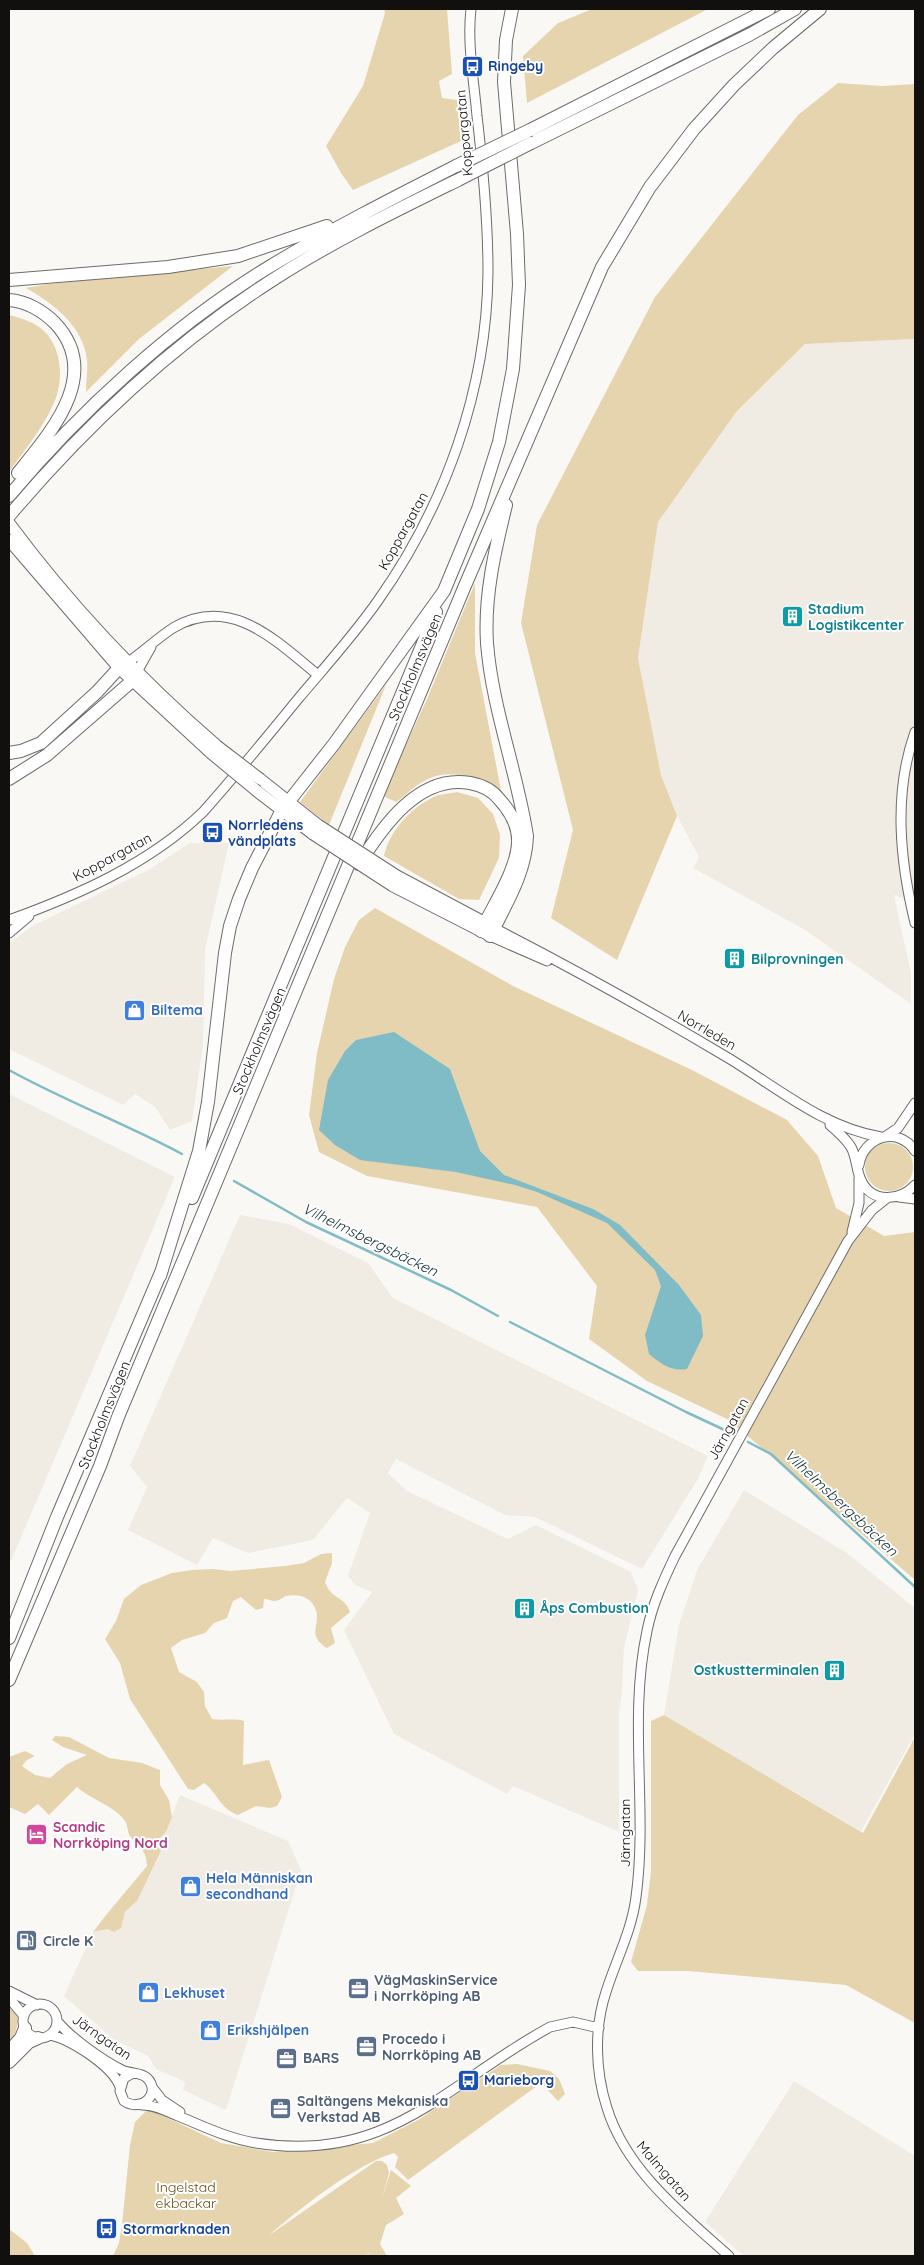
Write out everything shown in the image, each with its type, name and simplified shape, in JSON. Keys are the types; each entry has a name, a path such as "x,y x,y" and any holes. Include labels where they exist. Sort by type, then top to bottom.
{"highway":[{"path":"160,1276 195,1164 203,1128 218,999 230,926 252,868 285,806 340,736 444,591 490,474 503,425 513,368 519,285 517,234 504,82 506,40 512,9"},
{"path":"9,496 30,470 90,409 140,364 197,318 268,268 367,211 769,9"},
{"path":"9,516 32,488 99,418 149,372 204,327 273,279 316,253 749,35 795,9"},
{"name":"Stockholmsvägen","path":"9,1680 515,467 602,267 622,230 650,186 694,129 734,85 773,48 820,9"},
{"path":"9,280 168,267 238,256 367,211"},
{"path":"9,300 34,307 48,315 63,331 72,352 74,374 72,392 59,419 9,485"},
{"path":"487,929 521,870 527,852 527,836 494,687 487,640 490,577 515,467"},
{"path":"9,523 32,488"},
{"name":"Stockholmsvägen","path":"9,1638 57,1517 160,1276 444,591"},
{"path":"9,753 21,751 41,743 97,692 129,670"},
{"path":"9,779 47,755 129,670"},
{"path":"315,945 359,864 392,820 417,795 432,787 452,782 478,784 495,794 508,808 516,825 518,842 516,860 487,929"},
{"path":"9,2052 21,2038 25,2022"},
{"path":"9,2062 29,2042 44,2036"}],"main road":[{"path":"9,523 14,542 129,670 257,791 285,806 316,829 395,881 487,929"},
{"path":"214,750 260,779 285,806"}],"street":[{"name":"Koppargatan","path":"9,920 35,911 126,868 177,835 212,802 366,618 417,540 450,466 473,390 482,343 488,266 487,233 472,66 471,9"},
{"path":"129,670 152,644 173,628 189,620 213,617 235,618 264,632 318,676"},
{"path":"915,732 902,794 901,830 902,860 915,922"},
{"name":"Koppargatan","path":"9,933 35,911"},
{"name":"Norrleden","path":"487,929 578,973 724,1056 820,1116"},
{"path":"859,1171 862,1152 870,1143 898,1128 915,1103"},
{"path":"820,1116 850,1130 904,1140 915,1151"},
{"path":"820,1116 848,1143 856,1157 862,1183 871,1192 887,1198 915,1199"},
{"name":"Järngatan","path":"848,1241 859,1203 859,1171"},
{"path":"899,1197 907,1193 915,1184"},
{"name":"Järngatan","path":"599,2028 604,2000 633,1917 636,1899 639,1859 639,1682 647,1630 653,1610 668,1570 848,1241 872,1210 887,1198"},
{"path":"9,1991 37,2005 50,2007 55,2013 56,2026 44,2036 30,2034 25,2022 9,1998"},
{"path":"25,2022 29,2009 37,2005"},
{"name":"Järngatan","path":"57,2021 68,2032 113,2065 133,2074"},
{"path":"194,2122 162,2100 145,2076 133,2074 124,2078 120,2087 121,2095 124,2101 130,2105 156,2106 194,2122 233,2138 272,2146 301,2148 364,2138 384,2130 418,2112 550,2027 573,2022 599,2028"},
{"name":"Malmgatan","path":"599,2028 598,2066 602,2088 606,2108 621,2140 634,2161 655,2186 729,2256"},
{"name":"Järngatan","path":"44,2036 68,2041 112,2073 120,2087"},
{"path":"142,2105 150,2098 152,2087"}],"shaded area":[{"path":"915,339 915,903 894,895 911,973 911,1004 805,930 693,868 699,857 677,816 661,775 638,658 658,522 737,411 805,344"},
{"path":"190,843 229,843 205,950 203,1045 192,1121 170,1130 155,1107 135,1094 123,1105 9,1049 9,944 32,926 148,870"},
{"path":"9,1094 175,1177 11,1561 9,1560"},
{"path":"240,1215 289,1224 368,1263 393,1298 708,1456 698,1479 642,1569 535,1517 505,1515 396,1459 388,1473 407,1491 508,1539 536,1525 631,1572 638,1590 624,1648 619,1712 619,1832 513,1786 507,1794 394,1734 344,1630 372,1592 355,1585 348,1576 370,1513 347,1498 313,1540 248,1553 213,1538 197,1565 128,1530 147,1487 130,1466"},
{"path":"744,1490 847,1553 915,1608 915,1734 861,1831 664,1715 679,1625 697,1570"},
{"path":"180,1795 288,1841 301,1870 226,2110 183,2090 185,2082 156,2069 148,2056 113,2039 64,1996 93,1932 108,1929 137,1901 161,1851 158,1840 166,1832"},
{"path":"794,2081 915,2156 915,2256 744,2256 705,2222"}],"green space":[{"path":"384,9 447,9 452,74 439,81 442,98 457,100 461,141 353,190 326,146 363,86 385,13"},
{"path":"592,9 708,9 527,103 523,56 558,23"},
{"path":"838,83 882,86 915,84 915,339 805,344 737,411 658,522 638,658 661,775 677,816 617,960 551,918 573,830 521,623 537,525 655,297 798,115"},
{"path":"233,266 139,339 86,392 87,360 80,337 66,317 47,301 26,288 48,284"},
{"path":"9,315 36,325 50,337 58,356 60,376 57,396 49,414 9,472"},
{"path":"475,583 475,653 501,791 466,776 447,774 424,781 396,802 383,796 427,699"},
{"path":"386,685 329,825 300,802"},
{"path":"457,792 478,798 493,814 500,835 499,858 479,900 459,899 384,856 395,830 415,809 433,797"},
{"path":"375,908 513,986 692,1070 787,1120 818,1156 836,1208 884,1236 915,1232 915,1580 729,1420 647,1381 589,1339 597,1286 537,1207 367,1176 319,1152 309,1115 317,1053 334,979 345,947 359,920"},
{"path":"884,1143 894,1143 906,1150 913,1162 913,1172 906,1184 894,1191 884,1191 876,1187 869,1180 865,1172 865,1162 869,1154 876,1147"},
{"path":"332,1553 332,1563 325,1582 331,1592 345,1603 350,1612 331,1628 335,1643 327,1648 320,1643 315,1633 317,1618 314,1606 306,1598 294,1595 286,1596 276,1601 264,1599 263,1608 256,1610 241,1597 233,1601 227,1618 214,1623 205,1633 182,1640 171,1648 179,1672 197,1682 204,1692 205,1706 212,1719 244,1721 243,1765 269,1760 282,1797 277,1806 270,1808 256,1806 238,1815 227,1809 204,1783 194,1790 188,1789 130,1699 120,1663 105,1639 116,1621 124,1599 141,1585 172,1573 192,1570 212,1569 231,1571 285,1566 304,1563 321,1554"},
{"path":"664,1715 863,1833 915,1737 915,2023 846,1985 688,1971 638,1971 631,1962 647,1905 651,1871 651,1721"},
{"path":"55,1736 69,1737 109,1758 142,1763 160,1770 160,1785 169,1800 172,1817 166,1832 158,1840 161,1851 137,1901 125,1912 121,1928 114,1932 108,1929 93,1932 147,1866 144,1852 133,1841 121,1816 77,1787 49,1815 38,1804 25,1814 9,1807 9,1757 25,1751 35,1756 27,1760 22,1766 35,1775 50,1778 67,1764 87,1755 63,1747 52,1740"},
{"path":"9,2005 18,2017 15,2035 9,2044"},
{"name":"Ingelstad ekbackar","path":"517,2064 550,2071 559,2079 565,2094 558,2101 541,2083 408,2180 395,2167 398,2157 394,2153 379,2159 328,2188 268,2236 376,2161 382,2161 387,2165 389,2173 382,2199 391,2170 411,2186 396,2198 404,2214 386,2225 380,2244 387,2256 368,2256 369,2251 367,2256 113,2256 119,2243 122,2225 130,2145 135,2122 150,2107 159,2114 221,2143 273,2152 373,2143 418,2120 501,2065"},
{"path":"9,2229 27,2243 35,2256 9,2256"}],"water":[{"path":"394,1032 450,1069 480,1151 504,1175 593,1209 620,1225 679,1285 701,1315 703,1336 687,1369 671,1368 649,1354 645,1335 661,1286 655,1270 607,1223 537,1192 515,1185 456,1172 360,1160 335,1145 319,1130 328,1080 345,1051 356,1040"}],"waterway":[{"name":"Vilhelmsbergsbäcken","path":"9,1070 182,1154"},
{"name":"Vilhelmsbergsbäcken","path":"234,1181 306,1222 451,1290 498,1316"},
{"name":"Vilhelmsbergsbäcken","path":"510,1322 731,1433"},
{"name":"Vilhelmsbergsbäcken","path":"748,1442 771,1454 915,1587"}],"place":[{"name":"Ringeby","path":"472,66"},
{"name":"Stadium Logistikcenter","path":"792,617"},
{"name":"Norrledens vändplats","path":"212,833"},
{"name":"Bilprovningen","path":"735,959"},
{"name":"Biltema","path":"135,1010"},
{"name":"Åps Combustion","path":"524,1608"},
{"name":"Ostkustterminalen","path":"835,1670"},
{"name":"Scandic Norrköping Nord","path":"37,1835"},
{"name":"Hela Människan secondhand","path":"190,1886"},
{"name":"Circle K","path":"27,1941"},
{"name":"VägMaskinService i Norrköping AB","path":"358,1988"},
{"name":"Lekhuset","path":"148,1993"},
{"name":"Erikshjälpen","path":"211,2030"},
{"name":"Procedo i Norrköping AB","path":"366,2047"},
{"name":"BARS","path":"287,2058"},
{"name":"Marieborg","path":"468,2080"},
{"name":"Saltängens Mekaniska Verkstad AB","path":"281,2109"},
{"name":"Stormarknaden","path":"107,2229"}]}
